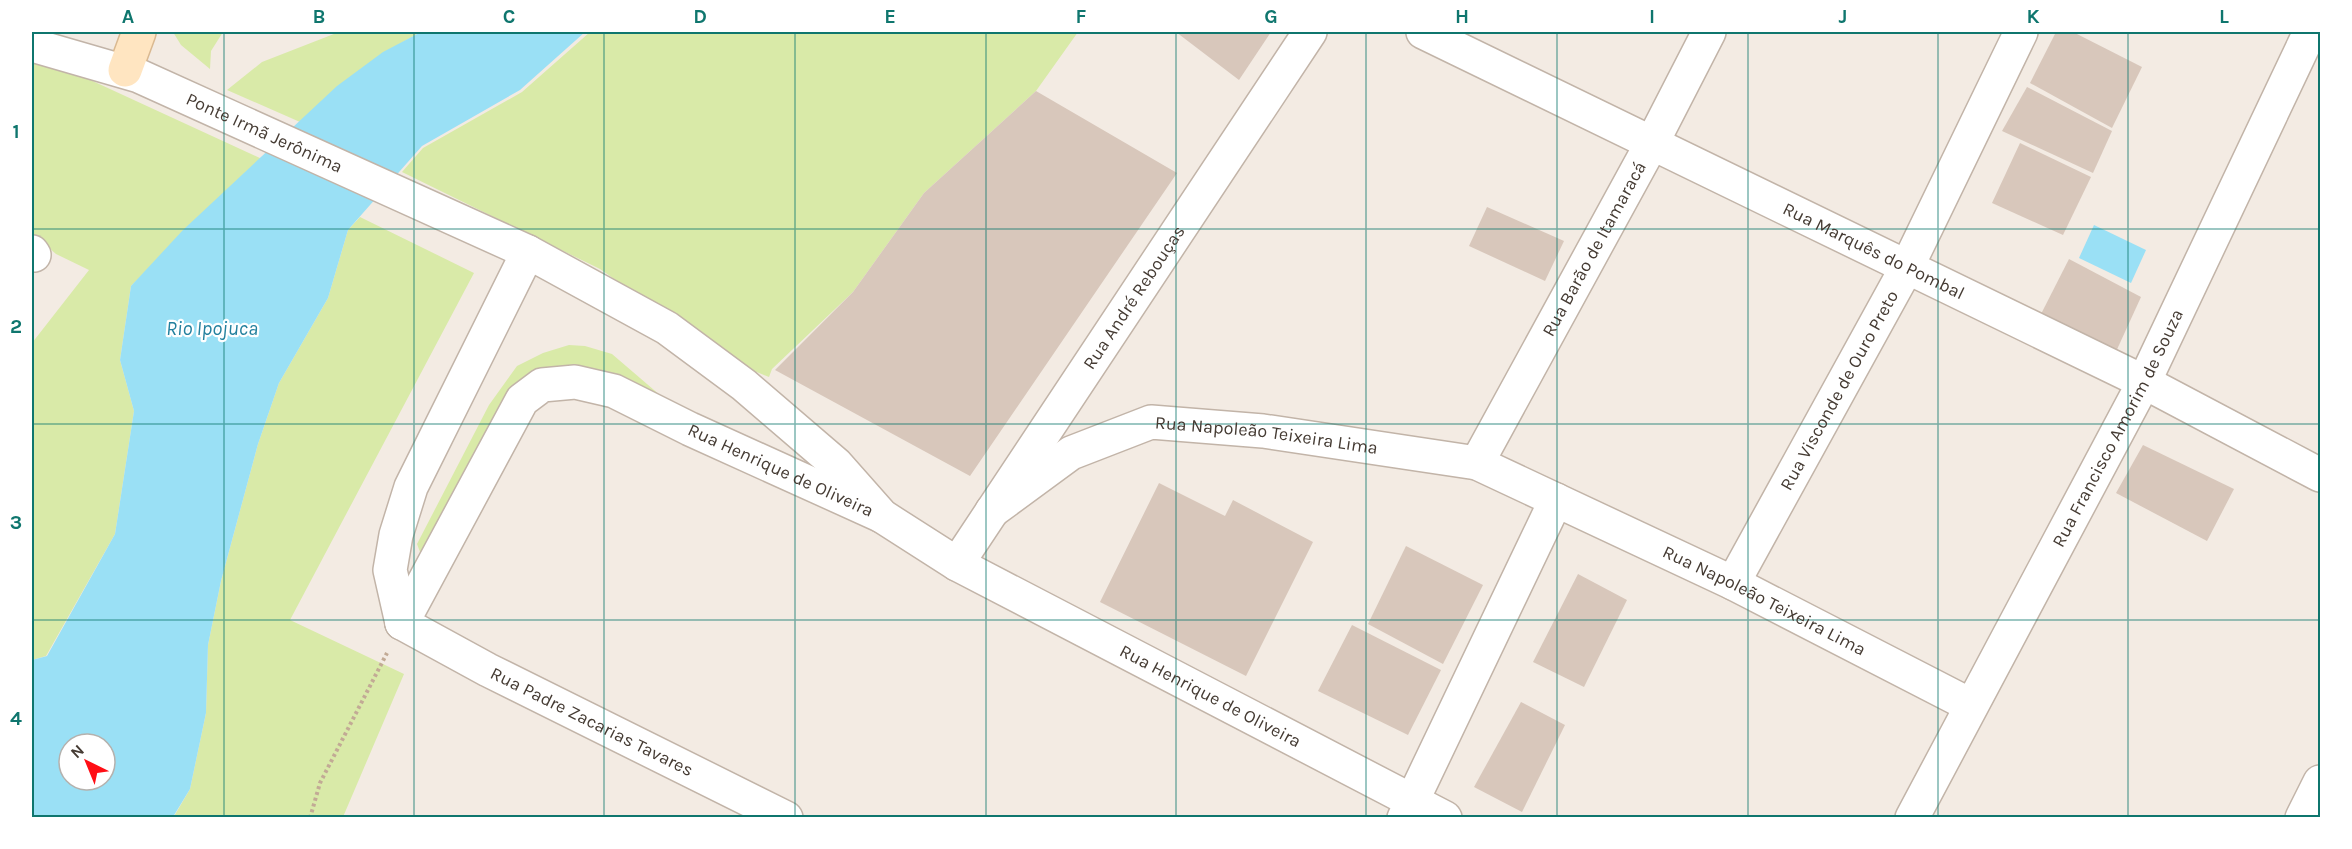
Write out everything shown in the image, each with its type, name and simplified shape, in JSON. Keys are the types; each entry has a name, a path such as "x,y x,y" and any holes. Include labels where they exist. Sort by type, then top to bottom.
{"main road":[{"path":"132,73 139,32"}],"street":[{"name":"Rua André Rebouças","path":"957,564 1310,32"},
{"name":"Rua Marquês do Pombal","path":"1423,32 2144,382 2320,475"},
{"name":"Rua Barão de Itamaracá","path":"1477,463 1652,143 1709,32"},
{"name":"Rua Visconde de Ouro Preto","path":"1733,583 1907,267 2021,32"},
{"name":"Rua Francisco Amorim de Souza","path":"1912,818 1970,705 2144,382 2310,32"},
{"name":"Ponte Irmã Jerônima","path":"32,45 132,73 528,252 667,328 744,385 836,464 882,516"},
{"path":"402,623 390,570 396,535 411,488 528,252"},
{"name":"Rua Henrique de Oliveira","path":"402,623 522,400 542,385 575,382 614,391 690,429 882,516 957,564 1408,809 1445,818"},
{"name":"Rua Napoleão Teixeira Lima","path":"992,511 1071,453 1151,422 1263,430 1477,463 1733,583 1970,705"},
{"path":"1408,809 1556,500"},
{"name":"Rua Padre Zacarias Tavares","path":"402,623 488,670 786,818"},
{"path":"2303,817 2320,782"}],"path":[{"path":"310,818 320,783 402,623"}],"green space":[{"path":"173,32 223,32 211,51 210,69 181,45"},
{"path":"339,32 421,32 358,72 300,122 227,90 262,62"},
{"path":"590,32 1078,32 1036,91 924,193 853,292 772,369 769,377 734,363 600,269 402,172 423,148 522,92"},
{"path":"47,60 262,159 131,286 120,360 134,411 115,534 46,656 32,660 32,343 89,270 56,254 32,233 32,63"},
{"path":"360,217 474,273 290,620 404,674 343,817 173,818 190,789 206,713 208,645 221,581 258,444 279,383 328,298 348,230"},
{"path":"569,345 585,346 612,354 710,438 542,385 428,573 417,544 489,405 517,366 543,353"}],"water":[{"name":"Rio Ipojuca","path":"421,32 585,32 520,90 422,146 348,230 328,298 279,383 258,444 221,581 208,645 206,713 190,789 173,817 34,817 32,660 47,656 115,534 134,411 120,360 131,286 183,230 337,86 383,52"},
{"path":"2094,225 2146,250 2131,283 2079,258"}],"building":[{"path":"1176,32 1271,32 1239,80"},
{"path":"2056,32 2073,32 2142,67 2112,128 2030,83"},
{"path":"2027,87 2112,131 2093,173 2002,131"},
{"path":"1036,91 1177,173 970,476 775,370 853,292 924,193"},
{"path":"2020,143 2091,177 2063,235 1992,203"},
{"path":"1487,207 1564,241 1545,281 1469,246"},
{"path":"2069,259 2141,297 2114,356 2039,318"},
{"path":"2143,445 2234,489 2207,541 2116,493"},
{"path":"1159,483 1225,516 1233,500 1313,542 1246,676 1100,602"},
{"path":"1406,546 1483,585 1443,664 1368,624"},
{"path":"1578,574 1627,600 1584,687 1533,662"},
{"path":"1352,625 1441,670 1408,735 1318,691"},
{"path":"1521,702 1565,725 1522,812 1474,787"}]}
